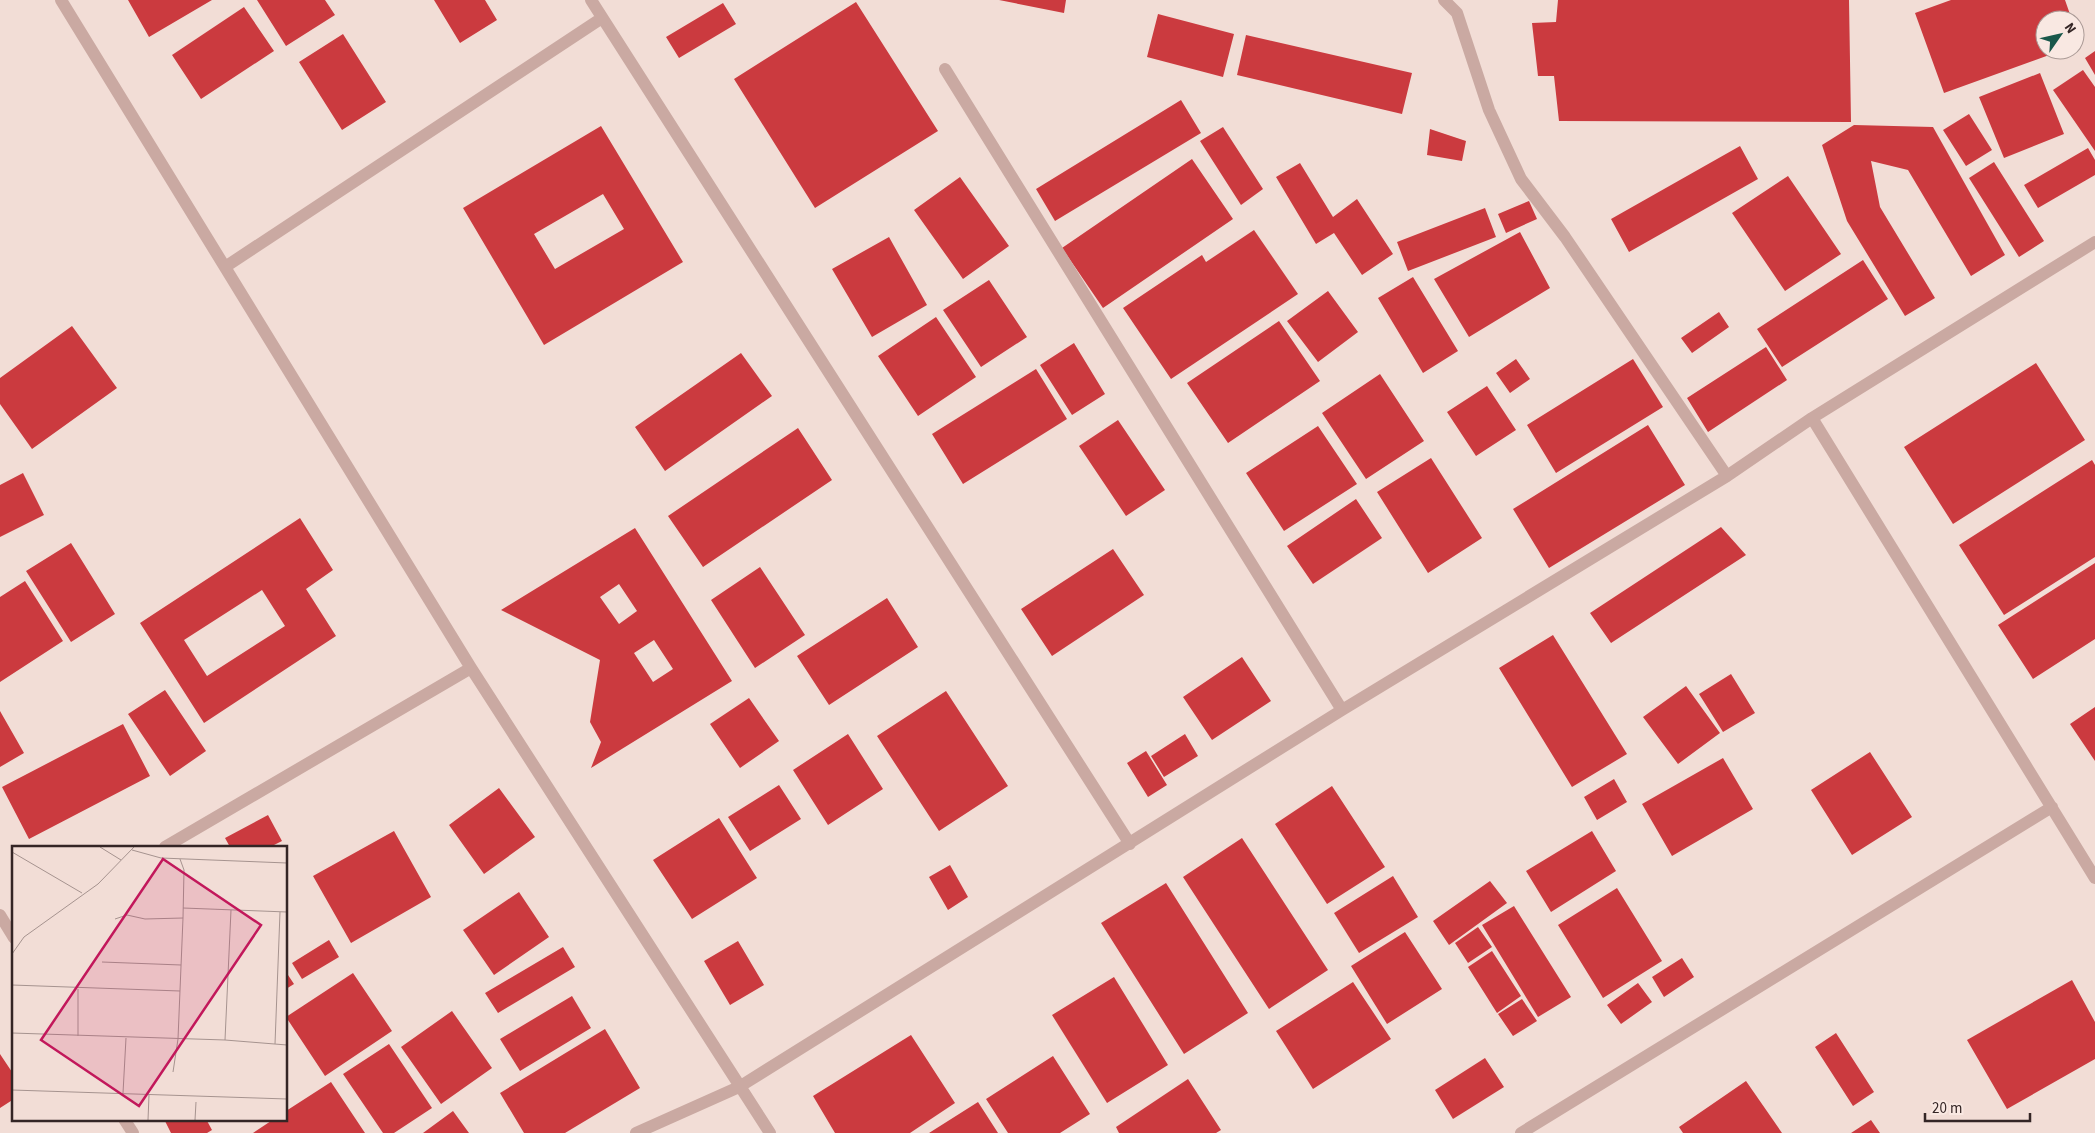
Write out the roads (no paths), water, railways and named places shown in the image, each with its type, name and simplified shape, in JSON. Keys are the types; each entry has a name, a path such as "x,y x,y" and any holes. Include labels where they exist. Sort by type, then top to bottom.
{"street":[{"path":"61,0 471,668 770,1133"},
{"path":"591,0 1130,844"},
{"path":"1444,0 1457,13 1489,110 1521,179 1565,237 1727,476"},
{"path":"225,267 602,18"},
{"path":"945,69 1342,710"},
{"path":"636,1133 739,1087 1342,710 1727,476 1812,418 2095,242"},
{"path":"1812,418 2095,878"},
{"path":"167,846 471,668"},
{"path":"1521,1133 2052,807"},
{"path":"0,915 12,934"},
{"path":"125,1120 133,1133"}]}
